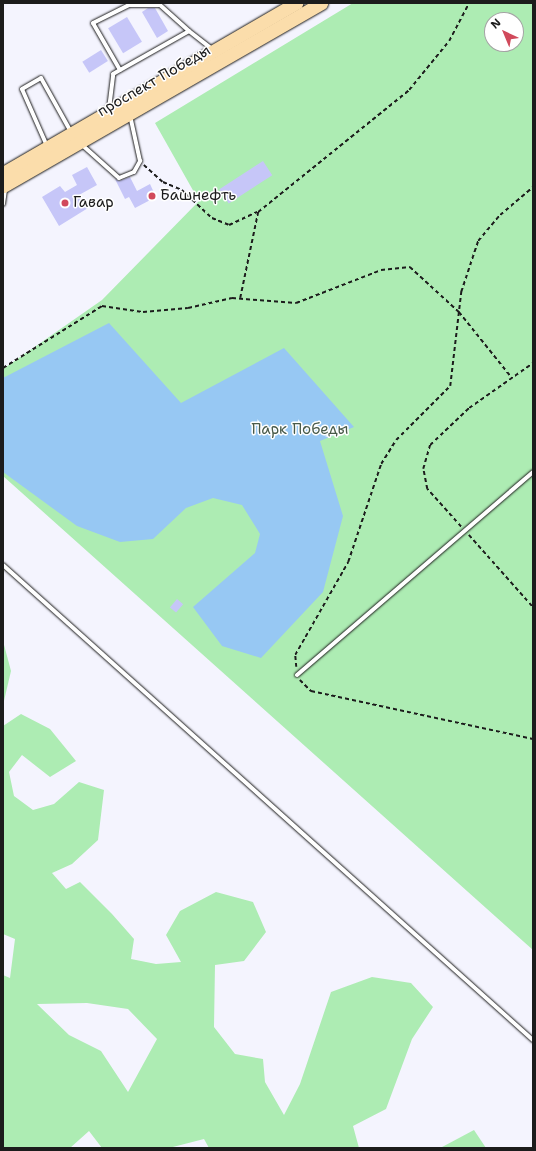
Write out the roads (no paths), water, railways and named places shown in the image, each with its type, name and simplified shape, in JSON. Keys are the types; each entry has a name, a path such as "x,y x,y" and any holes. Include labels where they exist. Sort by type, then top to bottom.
{"main road":[{"name":"проспект Победы","path":"4,182 75,137 108,111 296,3"},
{"name":"проспект Победы","path":"4,182 47,146 75,137 130,114 321,3"}],"lane":[{"path":"120,70 93,23 129,5 160,5 214,51"},
{"path":"108,111 113,74 189,31"},
{"path":"47,146 22,88 41,78 75,137 119,178 134,172 140,162 130,114"},
{"path":"3,204 4,182"},
{"path":"297,675 463,529 533,472"},
{"path":"3,564 533,1040"}],"water":[{"path":"109,323 181,403 284,348 354,427 320,441 343,516 323,592 261,658 222,646 193,607 255,553 260,534 242,505 213,498 186,508 153,539 120,542 77,526 3,472 3,378"}],"place":[{"name":"Башнефть","path":"152,196"},
{"name":"Гавар","path":"65,203"}],"park label":[{"name":"Парк Победы","path":"300,430"}]}
